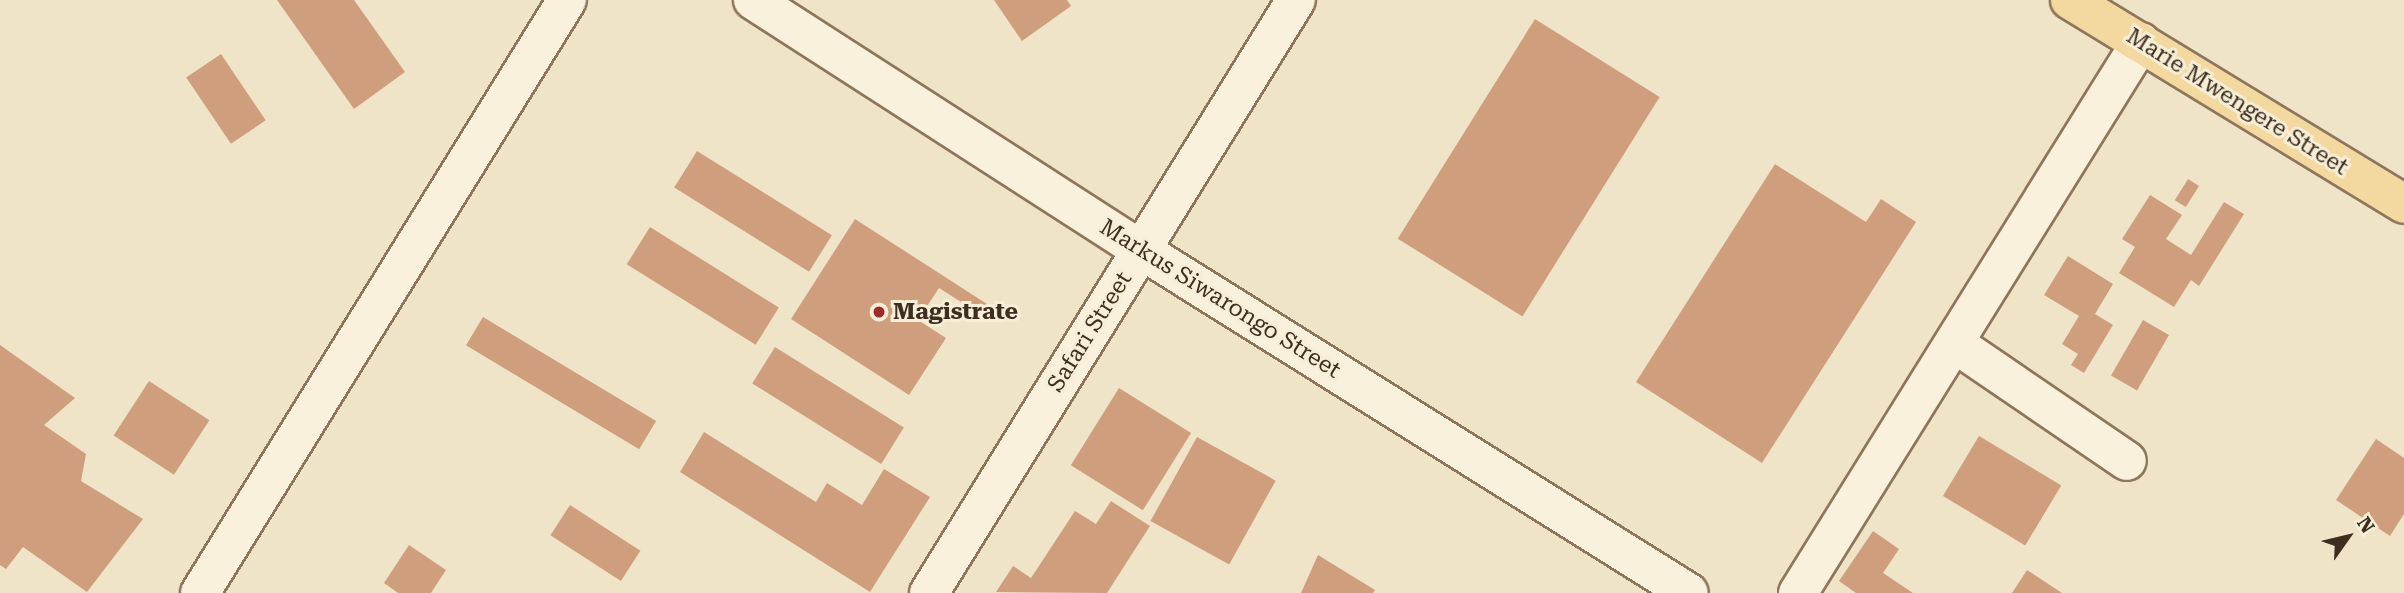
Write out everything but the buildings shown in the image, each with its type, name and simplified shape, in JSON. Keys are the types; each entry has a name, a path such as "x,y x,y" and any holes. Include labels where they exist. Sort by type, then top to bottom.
{"main road":[{"name":"Marie Mwengere Street","path":"2070,0 2404,204"}],"street":[{"path":"200,593 567,0"},
{"name":"Markus Siwarongo Street","path":"753,0 1141,250 1689,593"},
{"name":"Safari Street","path":"929,593 1296,0"},
{"path":"1798,593 2141,42"},
{"path":"1954,343 2127,461"}],"place":[{"name":"Magistrate","path":"879,312"}]}
